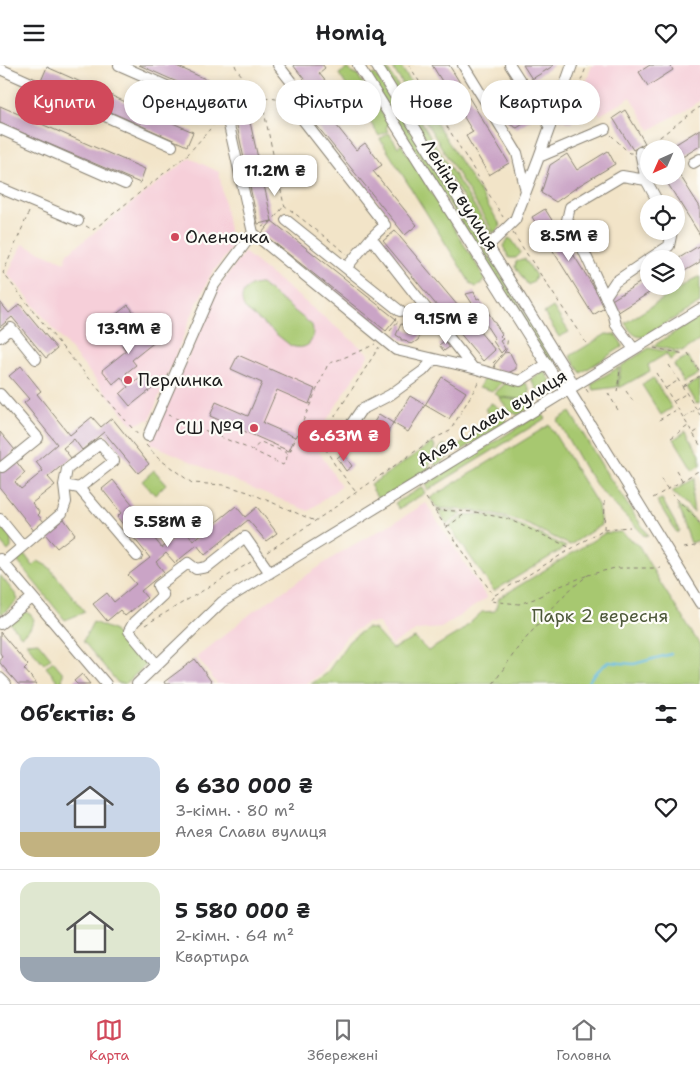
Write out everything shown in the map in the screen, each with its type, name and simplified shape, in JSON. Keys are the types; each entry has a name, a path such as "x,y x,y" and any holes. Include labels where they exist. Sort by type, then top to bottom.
{"street":[{"path":"119,65 153,80"},
{"path":"278,65 290,80"},
{"name":"Леніна вулиця","path":"358,65 559,384 569,390 700,603"},
{"name":"Леніна вулиця","path":"376,65 567,373 571,380 569,390"},
{"path":"464,65 517,153 526,191"},
{"path":"510,65 550,127"},
{"path":"488,246 515,220 572,65"},
{"path":"0,69 172,146"},
{"path":"229,125 253,233 396,350 520,381 547,364"},
{"path":"306,125 385,225 371,238 346,268"},
{"path":"0,129 125,184"},
{"path":"539,157 605,129"},
{"path":"634,349 616,325 614,316 573,228 567,220 570,207 622,176 640,179"},
{"path":"0,187 78,221"},
{"path":"286,219 400,311"},
{"path":"144,439 159,411 214,285 253,233"},
{"path":"371,238 473,368"},
{"path":"663,250 669,246 670,240"},
{"path":"605,297 615,282 640,265"},
{"name":"Алея Слави вулиця","path":"137,684 222,602 700,309"},
{"path":"0,337 11,328 36,359"},
{"path":"339,442 361,410 390,395 423,371 434,360"},
{"path":"0,395 38,438 2,467"},
{"path":"79,488 114,461 100,444 67,469 64,485 66,502 62,513 1,561 106,684"},
{"path":"64,485 79,488 137,555"},
{"path":"0,519 22,546"},
{"path":"157,665 129,631 134,622 163,595 158,586 188,563 196,569 207,567 244,537 270,573"},
{"path":"0,624 32,598"},
{"path":"0,678 6,684"}],"path":[{"path":"235,65 247,80"},
{"path":"409,65 509,226 586,343"},
{"path":"581,80 586,65"},
{"path":"656,140 700,107"},
{"path":"266,122 284,205 353,259"},
{"path":"78,221 93,230 188,154 214,125"},
{"path":"605,129 629,153 640,153"},
{"path":"33,202 3,273 62,348 144,439 158,458 192,483 224,485 248,492 315,521"},
{"path":"253,233 272,221 284,205"},
{"path":"356,492 335,465 321,441 383,340 400,317 400,311"},
{"path":"144,625 259,557 315,521 433,439 450,431 484,371 506,350 508,337"},
{"path":"159,411 283,465 328,364 383,340"},
{"path":"649,347 685,354"},
{"path":"688,353 700,372"},
{"path":"617,392 620,365"},
{"path":"669,365 700,415"},
{"path":"656,373 700,445"},
{"path":"682,387 700,376"},
{"path":"665,389 679,380"},
{"path":"626,391 633,401"},
{"path":"608,393 618,410"},
{"path":"673,402 687,393"},
{"path":"683,418 700,407"},
{"path":"659,420 678,409"},
{"path":"325,432 347,419"},
{"path":"303,422 325,432"},
{"path":"670,438 688,426"},
{"path":"693,433 700,429"},
{"path":"252,450 261,442 289,455"},
{"path":"676,470 683,480"},
{"path":"653,498 700,470"},
{"path":"661,479 667,490 700,524"},
{"path":"426,498 494,596"},
{"path":"604,529 605,500"},
{"path":"434,509 475,512 508,519 572,548"},
{"path":"447,527 468,512"},
{"path":"630,527 604,529 494,596 490,601 519,604 588,575 615,568 661,568"},
{"path":"684,549 700,545"},
{"path":"493,684 517,649 539,623 566,593 588,575"}],"shaded area":[{"path":"592,65 700,65 700,101 650,130 631,97 600,115 600,80 587,80"},
{"path":"190,158 219,172 232,248 210,276 191,317 150,419 133,425 8,274 22,244 65,262 68,253"},
{"path":"244,252 369,354 313,442 341,486 309,511 150,443 219,287"},
{"path":"426,503 487,598 441,628 417,630 391,645 379,623 366,623 346,637 322,673 306,684 217,684 197,657 254,611 344,550"}],"green space":[{"path":"380,65 385,65 394,80 391,80 391,83"},
{"path":"391,65 400,65 409,80 400,80"},
{"path":"348,68 353,74 357,74 361,80 343,80 339,74"},
{"path":"375,74 379,80 372,80 369,76"},
{"path":"381,84 391,99 391,111 381,95"},
{"path":"381,112 389,124 386,128 388,131 379,136 372,125 381,125"},
{"path":"400,125 407,125 562,372 557,375"},
{"path":"418,125 423,125 492,234 485,233"},
{"path":"428,125 438,125 501,226 494,233"},
{"path":"389,133 398,147 401,144 485,278 476,287 471,284 380,139"},
{"path":"509,238 521,253 516,258 509,258 503,246"},
{"path":"525,259 536,276 533,282 528,285 515,267 516,262"},
{"path":"700,277 700,303 643,337 637,336 630,331 625,323 669,295 685,295 685,285"},
{"path":"261,284 312,325 313,336 309,344 302,347 291,346 245,309 242,299 244,291 251,286"},
{"path":"553,307 569,332 559,337 544,313"},
{"path":"699,317 700,340 682,352 653,346"},
{"path":"606,334 616,335 622,347 581,373 570,356"},
{"path":"649,348 679,354 670,360 666,354 648,365 650,371 618,387 621,366"},
{"path":"688,357 699,374 684,382 674,365"},
{"path":"619,367 617,387 594,390 591,384"},
{"path":"544,371 551,381 537,390 531,379"},
{"path":"486,375 506,379 493,391 479,387"},
{"path":"653,378 672,408 661,415 642,385"},
{"path":"700,379 700,402 696,404 686,387"},
{"path":"509,380 527,384 530,390 529,395 521,399 499,397 495,393"},
{"path":"531,396 537,403 518,415 509,411 499,397 522,401"},
{"path":"491,403 501,411 507,422 462,450 458,450 456,447 496,423 485,409"},
{"path":"570,412 607,474 648,535 644,536 598,488 586,471 557,420"},
{"path":"541,413 546,418 428,490 425,485"},
{"path":"549,425 598,505 601,525 570,545 527,524 511,519 479,512 437,508 430,498"},
{"path":"686,431 700,454 700,465 693,470 674,439"},
{"path":"432,443 435,446 428,470 379,500 370,485"},
{"path":"445,445 450,456 434,467 438,451"},
{"path":"154,470 166,484 155,495 142,481"},
{"path":"695,478 692,497 694,512 672,492"},
{"path":"422,487 425,493 399,509 395,503"},
{"path":"662,499 679,530 677,533 657,501"},
{"path":"677,505 693,518 700,528 700,540 691,543"},
{"path":"438,511 453,511 462,514 447,524"},
{"path":"479,514 505,519 566,547 494,591 449,526 465,515"},
{"path":"0,524 11,537 11,548 8,551 0,542"},
{"name":"Парк 2 вересня","path":"621,532 639,546 700,645 700,684 311,684 326,674 349,641 366,628 374,629 392,649 415,638 428,651 461,631 482,612 495,611 499,598 605,533"},
{"path":"18,555 25,555 33,566 38,561 49,567 85,612 65,620 18,562"},
{"path":"0,575 18,600 2,614 0,612"},
{"path":"18,613 30,614 34,620 30,629 21,636 9,622"},
{"path":"93,622 113,630 129,649 135,646 147,661 147,664 125,684 118,683 83,641"},
{"path":"38,642 51,658 44,664 26,643"},
{"path":"53,661 63,673 62,684 46,667"}],"building":[{"path":"139,65 174,65 208,80 173,80"},
{"path":"293,65 323,65 325,68 319,73 325,80 305,80"},
{"path":"432,65 449,65 458,80 441,80"},
{"path":"523,65 552,65 553,66 532,79"},
{"path":"650,65 670,65 673,70 648,86 639,72"},
{"path":"47,67 76,80 41,80"},
{"path":"114,97 124,101 124,118 114,114"},
{"path":"471,101 481,117 481,125 486,125 509,163 489,175 466,136 473,132 469,125 471,125"},
{"path":"0,106 15,113 15,125 44,125 145,169 140,183 0,123"},
{"path":"625,110 643,140 640,140 640,146 633,150 613,118"},
{"path":"140,125 177,125 193,132 187,146"},
{"path":"237,125 251,125 272,221 258,224"},
{"path":"316,125 336,125 356,150 365,143 382,165 373,171 417,225 405,235"},
{"path":"511,125 522,125 517,128"},
{"path":"700,129 700,146 685,155 685,140 682,140"},
{"path":"608,151 615,164 556,202 541,193 550,165 567,154 577,170"},
{"path":"685,183 700,207 700,235 685,211 685,195 675,195 669,185 685,185"},
{"path":"545,209 606,307 593,315 532,217"},
{"path":"272,221 396,319 386,331 262,233"},
{"path":"395,231 495,350 483,361 383,241"},
{"path":"700,245 700,262 685,271 685,254"},
{"path":"640,283 640,295 646,295 617,313 610,301"},
{"path":"474,292 502,334 500,336 503,339 500,341 505,349 501,353 493,341 495,339 466,294"},
{"path":"0,302 9,313 20,304 57,349 46,358 12,317 0,327"},
{"path":"128,305 138,317 129,324 137,335 147,327 157,340 132,360 136,365 126,373 134,383 144,375 154,387 130,406 120,394 128,387 121,377 113,384 102,370 126,351 122,345 129,339 122,330 114,336 104,324"},
{"path":"401,324 405,325 404,328 416,334 417,332 421,334 418,340 412,344 401,340 396,335"},
{"path":"447,339 452,345 444,351 439,345"},
{"path":"505,352 510,353 516,365 516,369 508,373 496,370 494,365"},
{"path":"238,355 315,389 309,404 277,390 263,423 295,437 289,451 210,416 216,402 248,416 262,383 231,369"},
{"path":"21,366 41,391 37,394 70,435 92,417 101,427 112,418 149,464 138,473 104,432 82,450 74,439 63,448 71,458 48,477 55,485 32,503 40,513 38,515 45,523 35,532 0,488 0,465 15,460 25,473 15,482 21,489 43,471 36,462 57,444 24,403 29,399 9,376"},
{"path":"442,377 466,392 449,419 425,405"},
{"path":"410,396 425,405 408,432 393,423"},
{"path":"379,414 393,423 377,451 362,442"},
{"path":"0,432 15,450 0,465"},
{"path":"343,453 352,466 346,471 337,458"},
{"path":"113,480 133,505 130,508 162,548 185,530 193,541 236,506 245,517 257,507 277,533 266,541 248,520 205,555 197,545 175,563 166,553 156,562 164,572 141,591 147,598 125,616 120,610 107,621 93,604 107,593 114,602 136,584 128,575 150,558 117,517 121,513 102,489"},
{"path":"64,519 75,534 57,548 45,534"},
{"path":"0,632 28,665 24,669 37,684 18,684 0,663 2,656 0,653"},
{"path":"195,659 213,684 165,684 164,682"},
{"path":"82,674 90,684 77,684 74,681"}],"waterway":[{"path":"587,684 593,675 608,662 634,664 671,654"}],"place":[{"name":"Оленочка","path":"175,237"},
{"name":"Перлинка","path":"128,380"},
{"name":"СШ №9","path":"254,428"}]}
